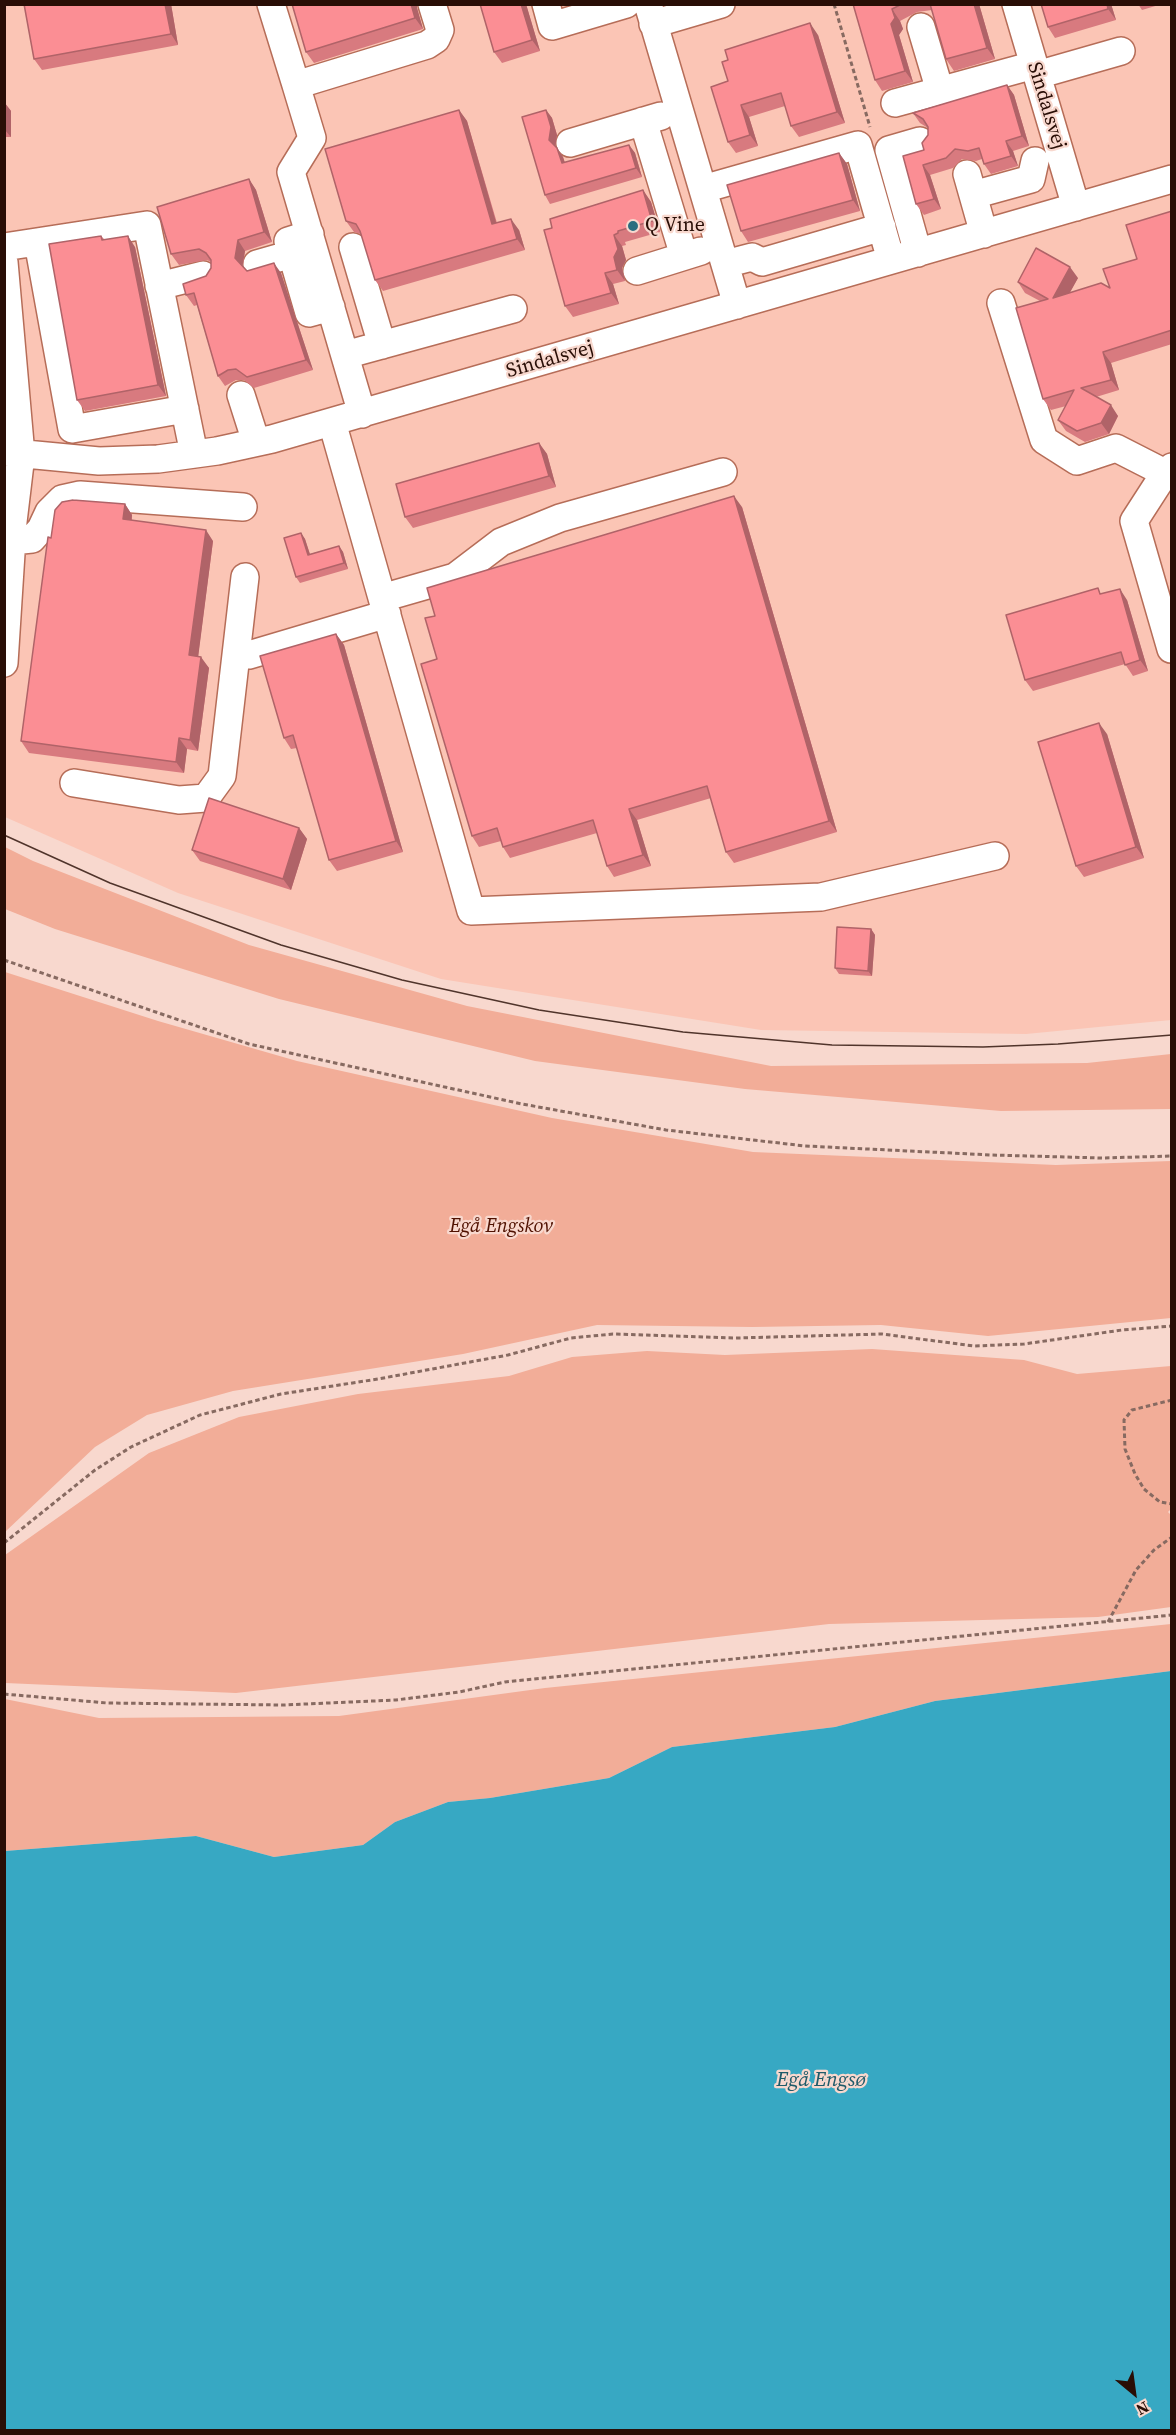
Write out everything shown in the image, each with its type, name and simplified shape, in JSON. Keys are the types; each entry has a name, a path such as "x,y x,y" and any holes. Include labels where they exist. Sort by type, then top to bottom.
{"street":[{"path":"271,4 312,138 291,172 301,244 331,307 362,414"},
{"path":"296,86 427,45 436,39 440,30 432,4"},
{"path":"546,4 552,26 626,4"},
{"path":"721,4 650,14 737,305"},
{"name":"Sindalsvej","path":"1016,4 1076,207"},
{"path":"921,27 940,91"},
{"path":"895,103 1121,51"},
{"path":"570,143 679,111"},
{"path":"643,122 684,256"},
{"path":"918,253 889,150 920,141"},
{"path":"703,189 858,145 891,260"},
{"path":"984,234 970,184 1031,179 1035,161"},
{"name":"Sindalsvej","path":"10,453 99,461 194,454 256,442 362,414 1172,179"},
{"path":"4,247 147,225 194,454"},
{"path":"637,271 684,256 752,257 762,262 882,227"},
{"path":"38,242 72,429 67,459"},
{"path":"257,264 301,244"},
{"path":"353,247 382,345"},
{"path":"4,262 10,388 12,541 4,663"},
{"path":"159,286 203,275"},
{"path":"1001,303 1044,440 1077,461 1116,448 1168,470 1134,521 1171,649"},
{"path":"345,355 513,309"},
{"path":"241,394 256,442"},
{"path":"72,429 185,410"},
{"path":"332,422 471,911 821,897 995,856"},
{"path":"236,654 249,655 384,606 455,577 501,542 560,518 723,472"},
{"path":"12,541 32,539 41,529 49,512 62,499 80,495 243,507"},
{"path":"74,783 179,800 206,798 222,776 245,577"}],"path":[{"path":"4,960 249,1044 522,1104 666,1130 805,1146 1102,1158 1172,1156"},
{"path":"4,1543 95,1470 131,1447 200,1415 281,1394 368,1381 508,1355 571,1338 613,1334 736,1338 882,1334 974,1346 1024,1344 1122,1330 1172,1326"},
{"path":"1172,1400 1132,1410 1124,1420 1125,1449 1135,1474 1144,1489 1160,1502 1172,1504"},
{"path":"1108,1622 1136,1570 1154,1550 1172,1537"},
{"path":"4,1694 107,1703 283,1705 396,1700 459,1692 505,1682 1172,1615"}],"shaded area":[{"path":"5,5 1171,5 1171,1020 1026,1034 761,1030 441,979 178,893 5,817"}],"green space":[{"path":"5,847 33,861 249,945 467,1006 771,1066 1087,1063 1171,1054 1171,1109 1001,1111 745,1089 535,1061 279,999 55,929 5,909"},
{"name":"Egå Engskov","path":"5,972 158,1021 297,1061 552,1118 753,1152 1056,1165 1171,1161 1171,1318 988,1336 881,1325 752,1327 597,1325 463,1354 233,1391 147,1415 95,1447 5,1532"},
{"path":"872,1349 1024,1360 1077,1374 1171,1366 1172,1508 1168,1512 1172,1516 1171,1607 1098,1617 829,1624 236,1693 5,1683 5,1555 149,1453 239,1417 358,1394 509,1376 572,1357 647,1351 725,1355"},
{"path":"1171,1624 1171,1671 935,1701 835,1727 672,1747 609,1778 490,1798 448,1802 395,1822 363,1845 274,1857 196,1836 5,1851 5,1699 99,1718 339,1716 545,1688"}],"water":[{"name":"Egå Engsø","path":"1171,1671 1171,2430 5,2430 5,1851 196,1836 274,1857 363,1845 395,1822 448,1802 490,1798 609,1778 672,1747 835,1727 935,1701"}],"building":[{"path":"24,4 165,4 171,34 34,59"},
{"path":"292,4 411,4 415,18 306,52"},
{"path":"480,4 521,4 532,40 494,52"},
{"path":"853,4 902,4 892,9 895,18 891,24 905,71 875,80"},
{"path":"930,4 974,4 987,48 946,59"},
{"path":"1041,4 1107,4 1108,9 1048,27"},
{"path":"810,23 837,112 791,126 781,93 741,105 750,135 728,142 711,87 728,81 722,62 728,60 725,50"},
{"path":"1007,85 1022,136 1006,141 1011,156 984,164 979,148 968,151 955,149 946,158 923,165 934,199 916,204 903,156 924,150 922,143 928,135 928,127 923,119 913,113"},
{"path":"459,110 492,224 511,219 517,239 375,280 360,231 356,224 346,221 325,149"},
{"path":"546,110 551,127 549,140 557,148 562,163 629,145 636,168 545,195 522,117"},
{"path":"839,153 853,200 741,231 727,185"},
{"path":"249,179 264,232 238,240 235,258 247,271 274,263 306,360 247,377 236,369 228,370 218,376 194,293 186,295 183,284 206,276 211,268 211,260 199,249 171,254 157,207"},
{"path":"643,190 652,221 618,231 614,235 618,249 614,257 617,270 605,273 611,293 565,306 544,230 552,228 550,219"},
{"path":"1172,211 1172,330 1103,352 1111,380 1081,388 1111,405 1101,423 1077,431 1058,420 1074,390 1043,399 1016,308 1048,299 1018,282 1036,248 1070,267 1053,298 1101,283 1110,288 1103,269 1137,259 1126,225"},
{"path":"101,236 102,240 128,236 158,385 77,400 49,244"},
{"path":"539,443 549,476 405,517 396,484"},
{"path":"734,496 829,821 726,852 707,786 629,809 643,855 607,866 593,820 503,847 497,828 472,836 421,664 437,659 425,618 435,616 427,588"},
{"path":"73,500 125,504 123,519 206,530 189,655 201,657 190,740 179,738 176,762 21,741 48,537 51,538 55,510 62,502"},
{"path":"301,533 308,555 339,546 344,563 296,577 284,538"},
{"path":"1098,588 1100,594 1120,589 1140,660 1125,665 1121,652 1025,680 1006,615"},
{"path":"336,634 396,841 329,860 293,735 284,738 260,656"},
{"path":"1099,723 1136,847 1076,866 1038,742"},
{"path":"209,798 299,828 283,879 192,850"},
{"path":"837,927 871,929 868,971 835,968"}],"tram line":[{"path":"4,835 110,883 281,945 402,980 539,1010 683,1032 832,1045 983,1047 1172,1035"}],"place":[{"name":"Q Vine","path":"633,226"}]}
